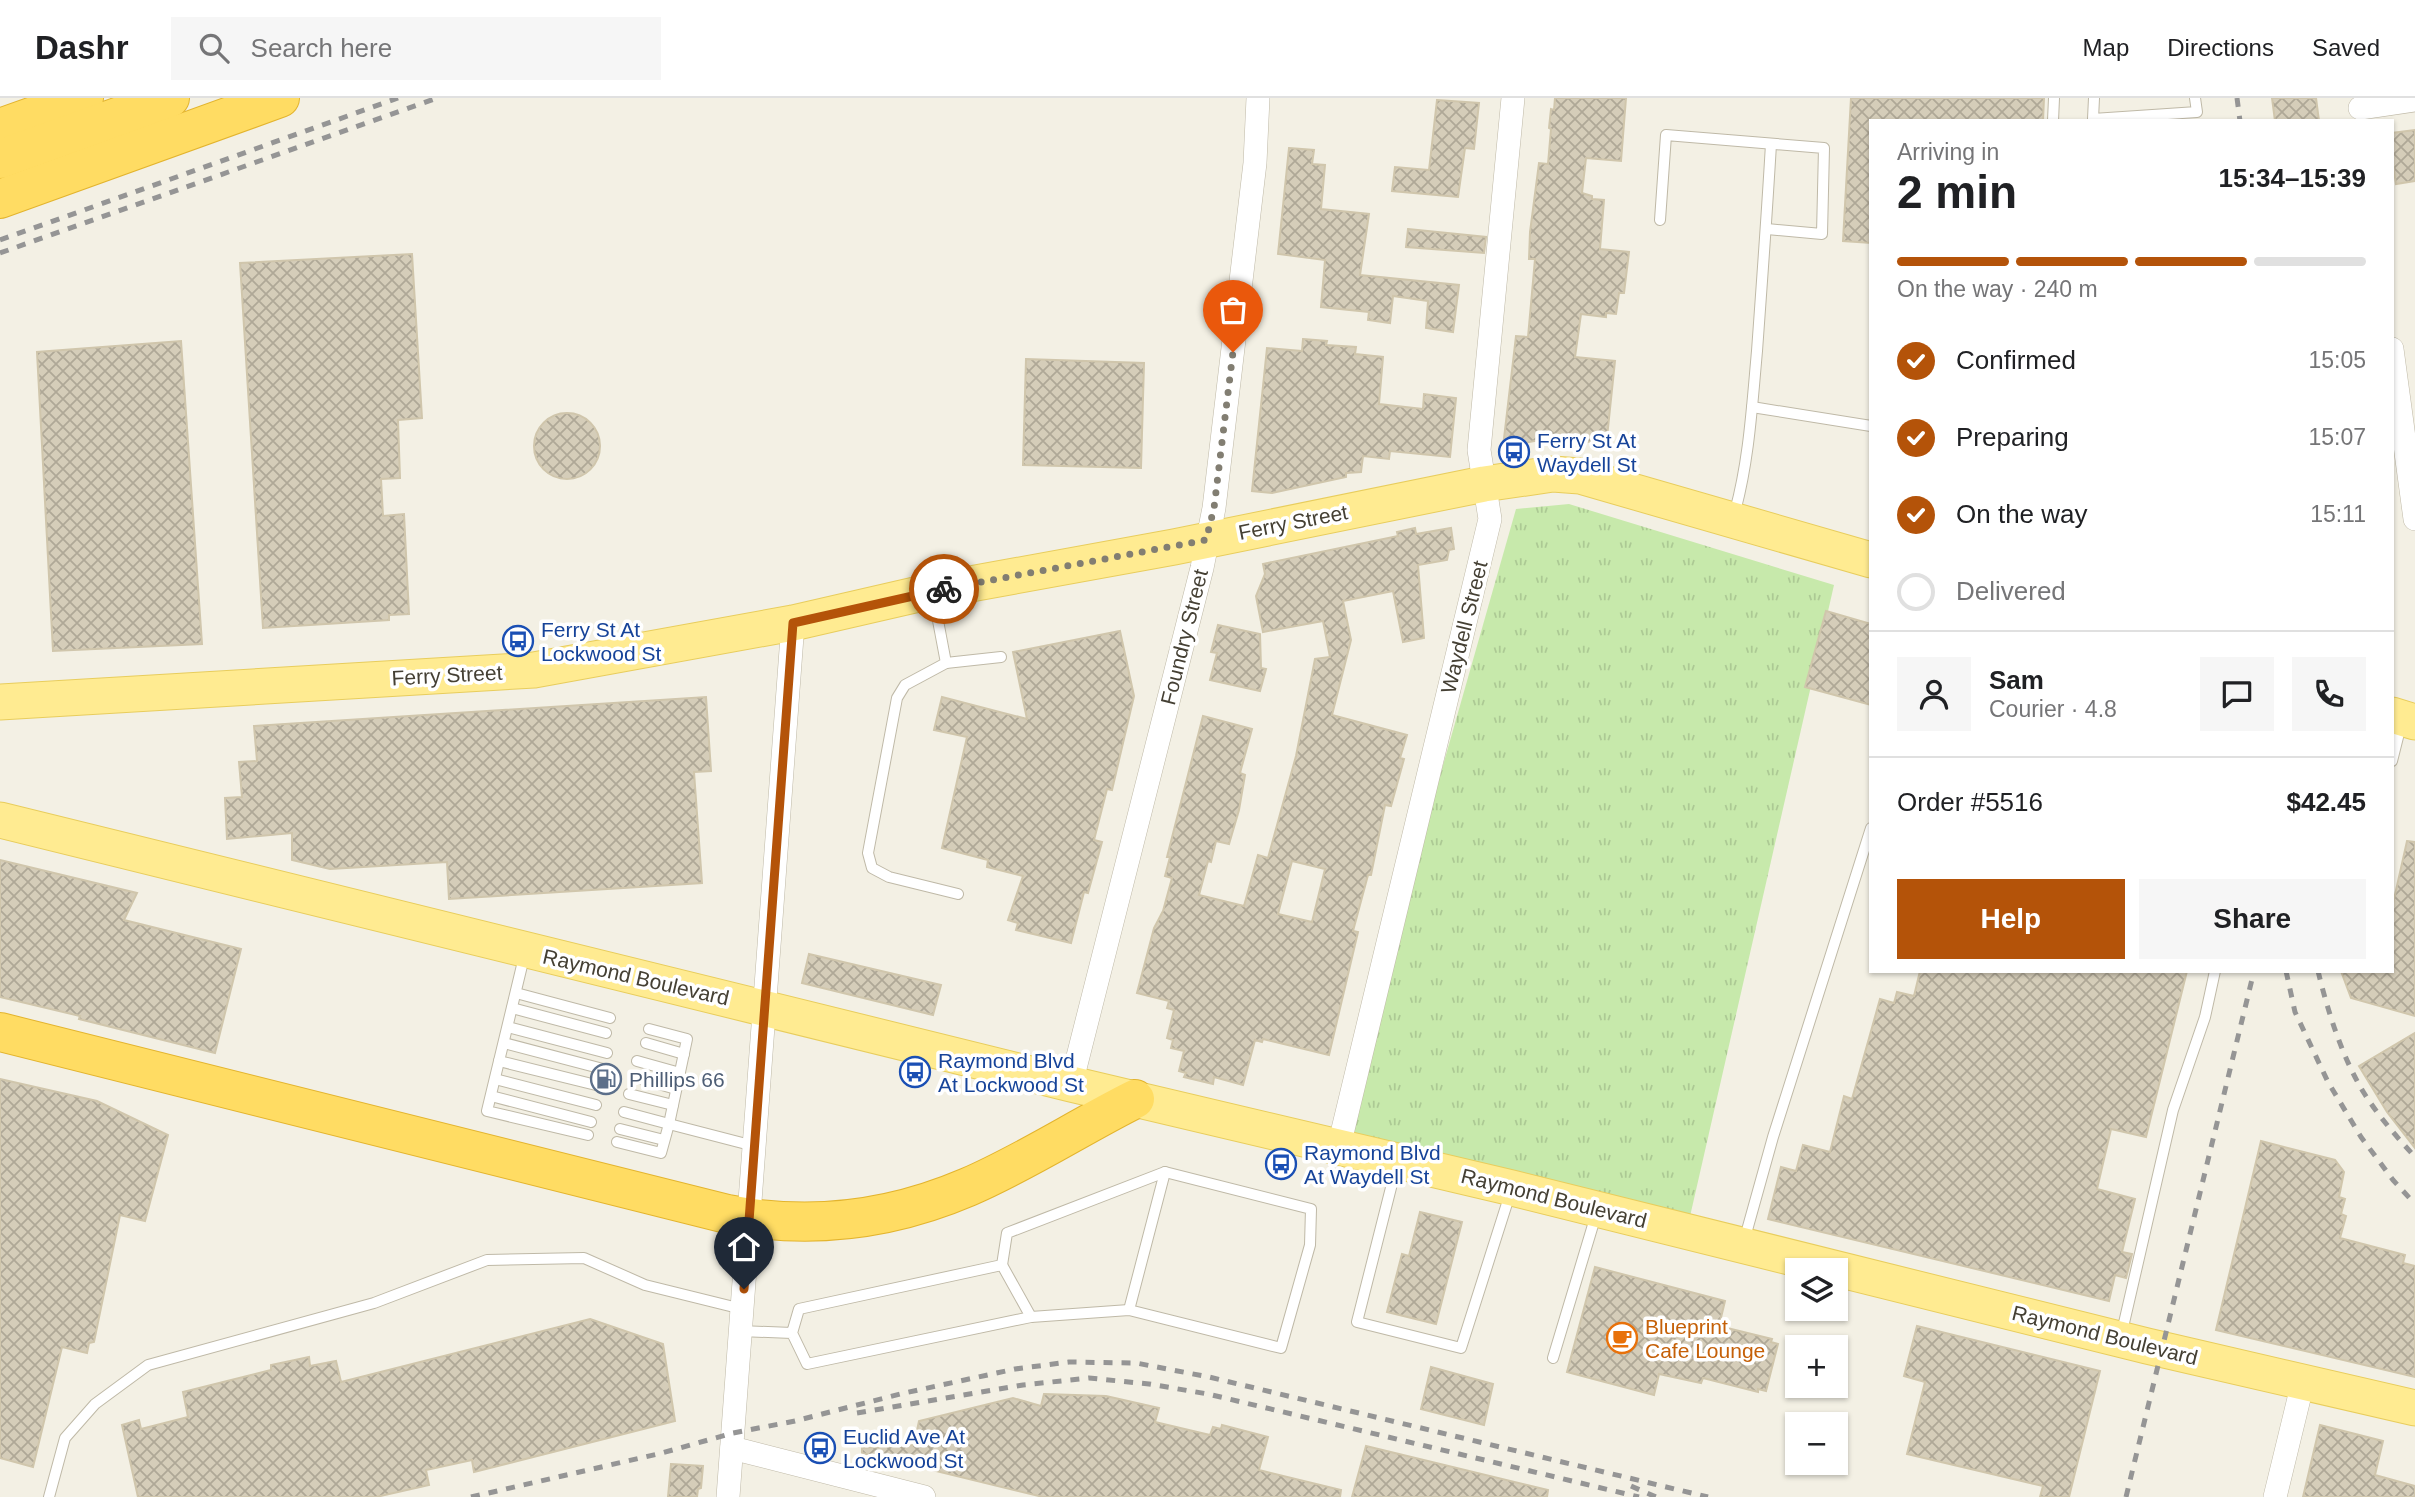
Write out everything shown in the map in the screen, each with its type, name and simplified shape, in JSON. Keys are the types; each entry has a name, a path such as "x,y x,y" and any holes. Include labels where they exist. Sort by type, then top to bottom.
{"highway":[{"path":"0,118 49,98"},
{"path":"0,128 84,98"},
{"path":"0,159 170,98"},
{"path":"0,199 280,98"},
{"path":"0,1032 750,1219 780,1222 843,1221 910,1208 971,1186 1135,1099"}],"main road":[{"name":"Ferry Street","path":"0,702 534,670 793,623 933,591 1484,484 1553,474 1580,476 1869,560"},
{"name":"Raymond Boulevard","path":"0,820 1070,1084 1398,1160 2121,1339 2415,1408"}],"street":[{"name":"Foundry Street","path":"1070,1084 1202,568 1214,508 1255,163 1258,98"},
{"name":"Waydell Street","path":"1339,1146 1490,519 1479,450 1513,98"},
{"path":"2360,109 2415,100"},
{"path":"2394,364 2415,519"},
{"path":"728,1497 793,623"},
{"path":"2275,1497 2303,1382"},
{"path":"732,1448 924,1497"}],"lane":[{"path":"2053,119 2054,98"},
{"path":"2094,98 2093,119 2197,112 2195,98"},
{"path":"1660,220 1667,135 1824,148 1822,234 1767,229"},
{"path":"1732,521 1742,488 1752,407 1767,229 1771,144"},
{"path":"1752,407 1869,426"},
{"path":"933,591 946,663"},
{"path":"958,894 888,877 872,868 868,853 897,698 905,685 946,663 1001,657"},
{"path":"2394,753 2403,719"},
{"path":"1743,1245 1773,1137 1869,834"},
{"path":"526,951 487,1111 588,1135"},
{"path":"2121,1339 2173,1110 2205,1017 2215,973"},
{"path":"516,993 610,1018"},
{"path":"512,1008 606,1033"},
{"path":"508,1027 607,1053"},
{"path":"617,1142 661,1153 687,1039 649,1029"},
{"path":"504,1042 603,1069"},
{"path":"646,1043 684,1054"},
{"path":"499,1061 600,1086"},
{"path":"637,1061 680,1073"},
{"path":"634,1077 676,1088"},
{"path":"495,1079 596,1105"},
{"path":"629,1094 673,1105"},
{"path":"491,1096 591,1122"},
{"path":"624,1112 755,1146"},
{"path":"620,1129 664,1140"},
{"path":"1398,1160 1357,1322 1461,1348 1512,1188"},
{"path":"1129,1310 1165,1172"},
{"path":"1002,1265 799,1310 792,1333 807,1364 1031,1317 1129,1310 1281,1348 1310,1245 1311,1209 1165,1172 1007,1233 1002,1265 1031,1317"},
{"path":"1553,1358 1598,1209"},
{"path":"49,1497 65,1438 95,1404 148,1365 374,1303 487,1260 584,1258 645,1285 741,1320 792,1333"}],"green space":[{"path":"1569,504 1834,585 1686,1234 1336,1141 1516,509"}],"building":[{"path":"1555,98 1626,98 1621,161 1586,158 1582,193 1592,196 1592,199 1604,200 1600,249 1629,252 1624,293 1619,293 1616,314 1606,313 1606,317 1581,314 1575,357 1615,361 1606,447 1566,435 1503,447 1516,336 1528,337 1535,259 1529,259 1530,232 1539,163 1548,164 1551,109 1554,110"},
{"path":"1851,98 2044,98 2043,119 1869,119 1869,243 1843,241"},
{"path":"2272,98 2316,98 2319,119 2275,119"},
{"path":"1437,100 1479,103 1474,149 1465,148 1458,197 1392,191 1395,167 1429,170"},
{"path":"2415,130 2415,181 2396,184 2394,133"},
{"path":"1289,148 1314,150 1312,164 1325,165 1321,209 1369,214 1360,275 1459,285 1453,332 1426,328 1428,301 1393,296 1390,323 1368,320 1369,312 1321,307 1325,260 1278,254"},
{"path":"1408,229 1486,237 1484,253 1406,247"},
{"path":"412,254 422,418 398,420 400,478 381,479 383,516 404,514 409,614 389,615 389,620 263,628 240,263"},
{"path":"1303,339 1327,341 1326,345 1356,347 1355,354 1383,357 1379,404 1423,409 1424,394 1456,398 1450,457 1390,451 1389,459 1363,456 1361,472 1346,473 1346,477 1272,493 1252,491 1267,348 1302,351"},
{"path":"181,341 202,644 53,651 37,352"},
{"path":"1026,359 1144,363 1141,468 1023,465"},
{"path":"560,413 574,413 586,418 595,427 600,446 598,459 591,470 574,479 560,479 548,474 539,465 534,453 534,439 539,427 548,418"},
{"path":"1415,528 1416,534 1451,528 1454,549 1449,550 1447,560 1418,565 1424,638 1403,642 1393,591 1343,601 1351,640 1332,715 1407,735 1400,758 1404,759 1391,806 1385,805 1371,875 1368,875 1353,931 1358,932 1329,1055 1263,1039 1262,1042 1255,1040 1243,1085 1214,1077 1213,1084 1184,1077 1186,1073 1179,1071 1184,1051 1171,1048 1173,1040 1167,1038 1174,1010 1167,1008 1169,1001 1137,993 1154,928 1163,911 1172,878 1165,876 1170,857 1167,857 1203,716 1252,729 1240,773 1245,775 1239,810 1229,844 1216,841 1199,895 1244,906 1258,855 1268,858 1296,756 1315,659 1330,657 1323,621 1263,632 1256,596 1265,574 1263,564 1398,536 1397,532","holes":["1292,861 1325,869 1312,922 1278,914"]},
{"path":"1826,611 1869,623 1869,704 1805,687"},
{"path":"1218,625 1260,634 1261,668 1266,669 1260,691 1210,680 1217,653 1211,652"},
{"path":"1120,631 1134,696 1112,790 1107,789 1094,840 1102,842 1088,893 1084,892 1071,943 1016,930 1018,923 1008,920 1023,876 987,867 988,860 942,848 967,737 934,730 942,697 1027,719 1013,652"},
{"path":"706,697 711,771 694,772 702,883 449,899 447,862 330,869 292,860 292,833 227,839 225,798 242,797 239,762 257,761 254,726"},
{"path":"2407,841 2415,842 2415,1016 2351,998 2342,973 2394,973 2394,899"},
{"path":"0,860 137,893 124,920 241,949 215,1053 0,997"},
{"path":"809,954 941,985 933,1015 802,983"},
{"path":"1920,973 2187,973 2146,1137 2111,1129 2097,1189 2135,1199 2122,1252 2132,1254 2126,1278 2115,1275 2109,1301 1768,1219 1781,1167 1796,1171 1803,1145 1830,1152 1844,1096 1852,1099 1880,999 1894,1003 1897,992 1914,996"},
{"path":"2415,1033 2415,1148 2387,1112 2359,1066"},
{"path":"0,1079 97,1101 168,1135 145,1221 120,1215 94,1342 89,1343 87,1353 62,1347 33,1467 0,1458"},
{"path":"2261,1141 2335,1160 2344,1172 2339,1197 2345,1199 2341,1214 2346,1216 2340,1238 2405,1255 2403,1263 2415,1266 2415,1377 2216,1330"},
{"path":"1420,1212 1462,1222 1436,1324 1387,1312 1402,1254 1409,1256"},
{"path":"1595,1267 1725,1301 1719,1326 1772,1339 1771,1342 1778,1344 1766,1391 1758,1389 1758,1392 1703,1378 1701,1383 1659,1374 1654,1395 1567,1372"},
{"path":"590,1319 663,1344 675,1421 474,1472 472,1460 426,1470 429,1485 376,1497 138,1497 122,1425 139,1420 141,1429 188,1417 183,1392 271,1370 271,1365 309,1357 310,1366 336,1361 341,1382"},
{"path":"1917,1326 2100,1371 2069,1497 2040,1497 2043,1486 1907,1454 1925,1382 1904,1376"},
{"path":"1431,1367 1493,1384 1484,1425 1421,1409"},
{"path":"1044,1394 1106,1396 1159,1408 1155,1422 1210,1435 1213,1427 1221,1429 1222,1425 1268,1437 1259,1470 1341,1490 1340,1497 1043,1497 862,1453 862,1448 914,1445 919,1421 1013,1398 1041,1406"},
{"path":"2320,1425 2383,1441 2375,1475 2415,1486 2415,1497 2303,1497"},
{"path":"1366,1446 1548,1490 1547,1497 1352,1497"},
{"path":"671,1464 703,1466 701,1488 698,1489 697,1497 668,1497"}],"railway":[{"path":"0,240 398,98"},
{"path":"0,253 437,98"},
{"path":"2237,98 2240,119"},
{"path":"2126,1497 2254,973"},
{"path":"2286,973 2295,1012 2328,1082 2361,1137 2415,1204"},
{"path":"2319,973 2336,1034 2356,1079 2376,1110 2415,1157"},
{"path":"471,1497 900,1394 1015,1369 1069,1362 1136,1363 1209,1377 1708,1497"},
{"path":"857,1413 1023,1385 1089,1378 1149,1384 1208,1394 1639,1497"},
{"path":"1631,1486 1656,1497"}],"way so far":[{"path":"944,589 1206,540 1214,508 1233,352"}],"place":[{"name":"Ferry St At Waydell St","path":"1514,452"},
{"name":"Ferry St At Lockwood St","path":"518,641"},
{"name":"Raymond Blvd At Lockwood St","path":"915,1072"},
{"name":"Phillips 66","path":"606,1079"},
{"name":"Raymond Blvd At Waydell St","path":"1281,1164"},
{"name":"Blueprint Cafe Lounge","path":"1622,1338"},
{"name":"Euclid Ave At Lockwood St","path":"820,1448"}],"route":[{"path":"744,1289 793,623 944,589"}]}
